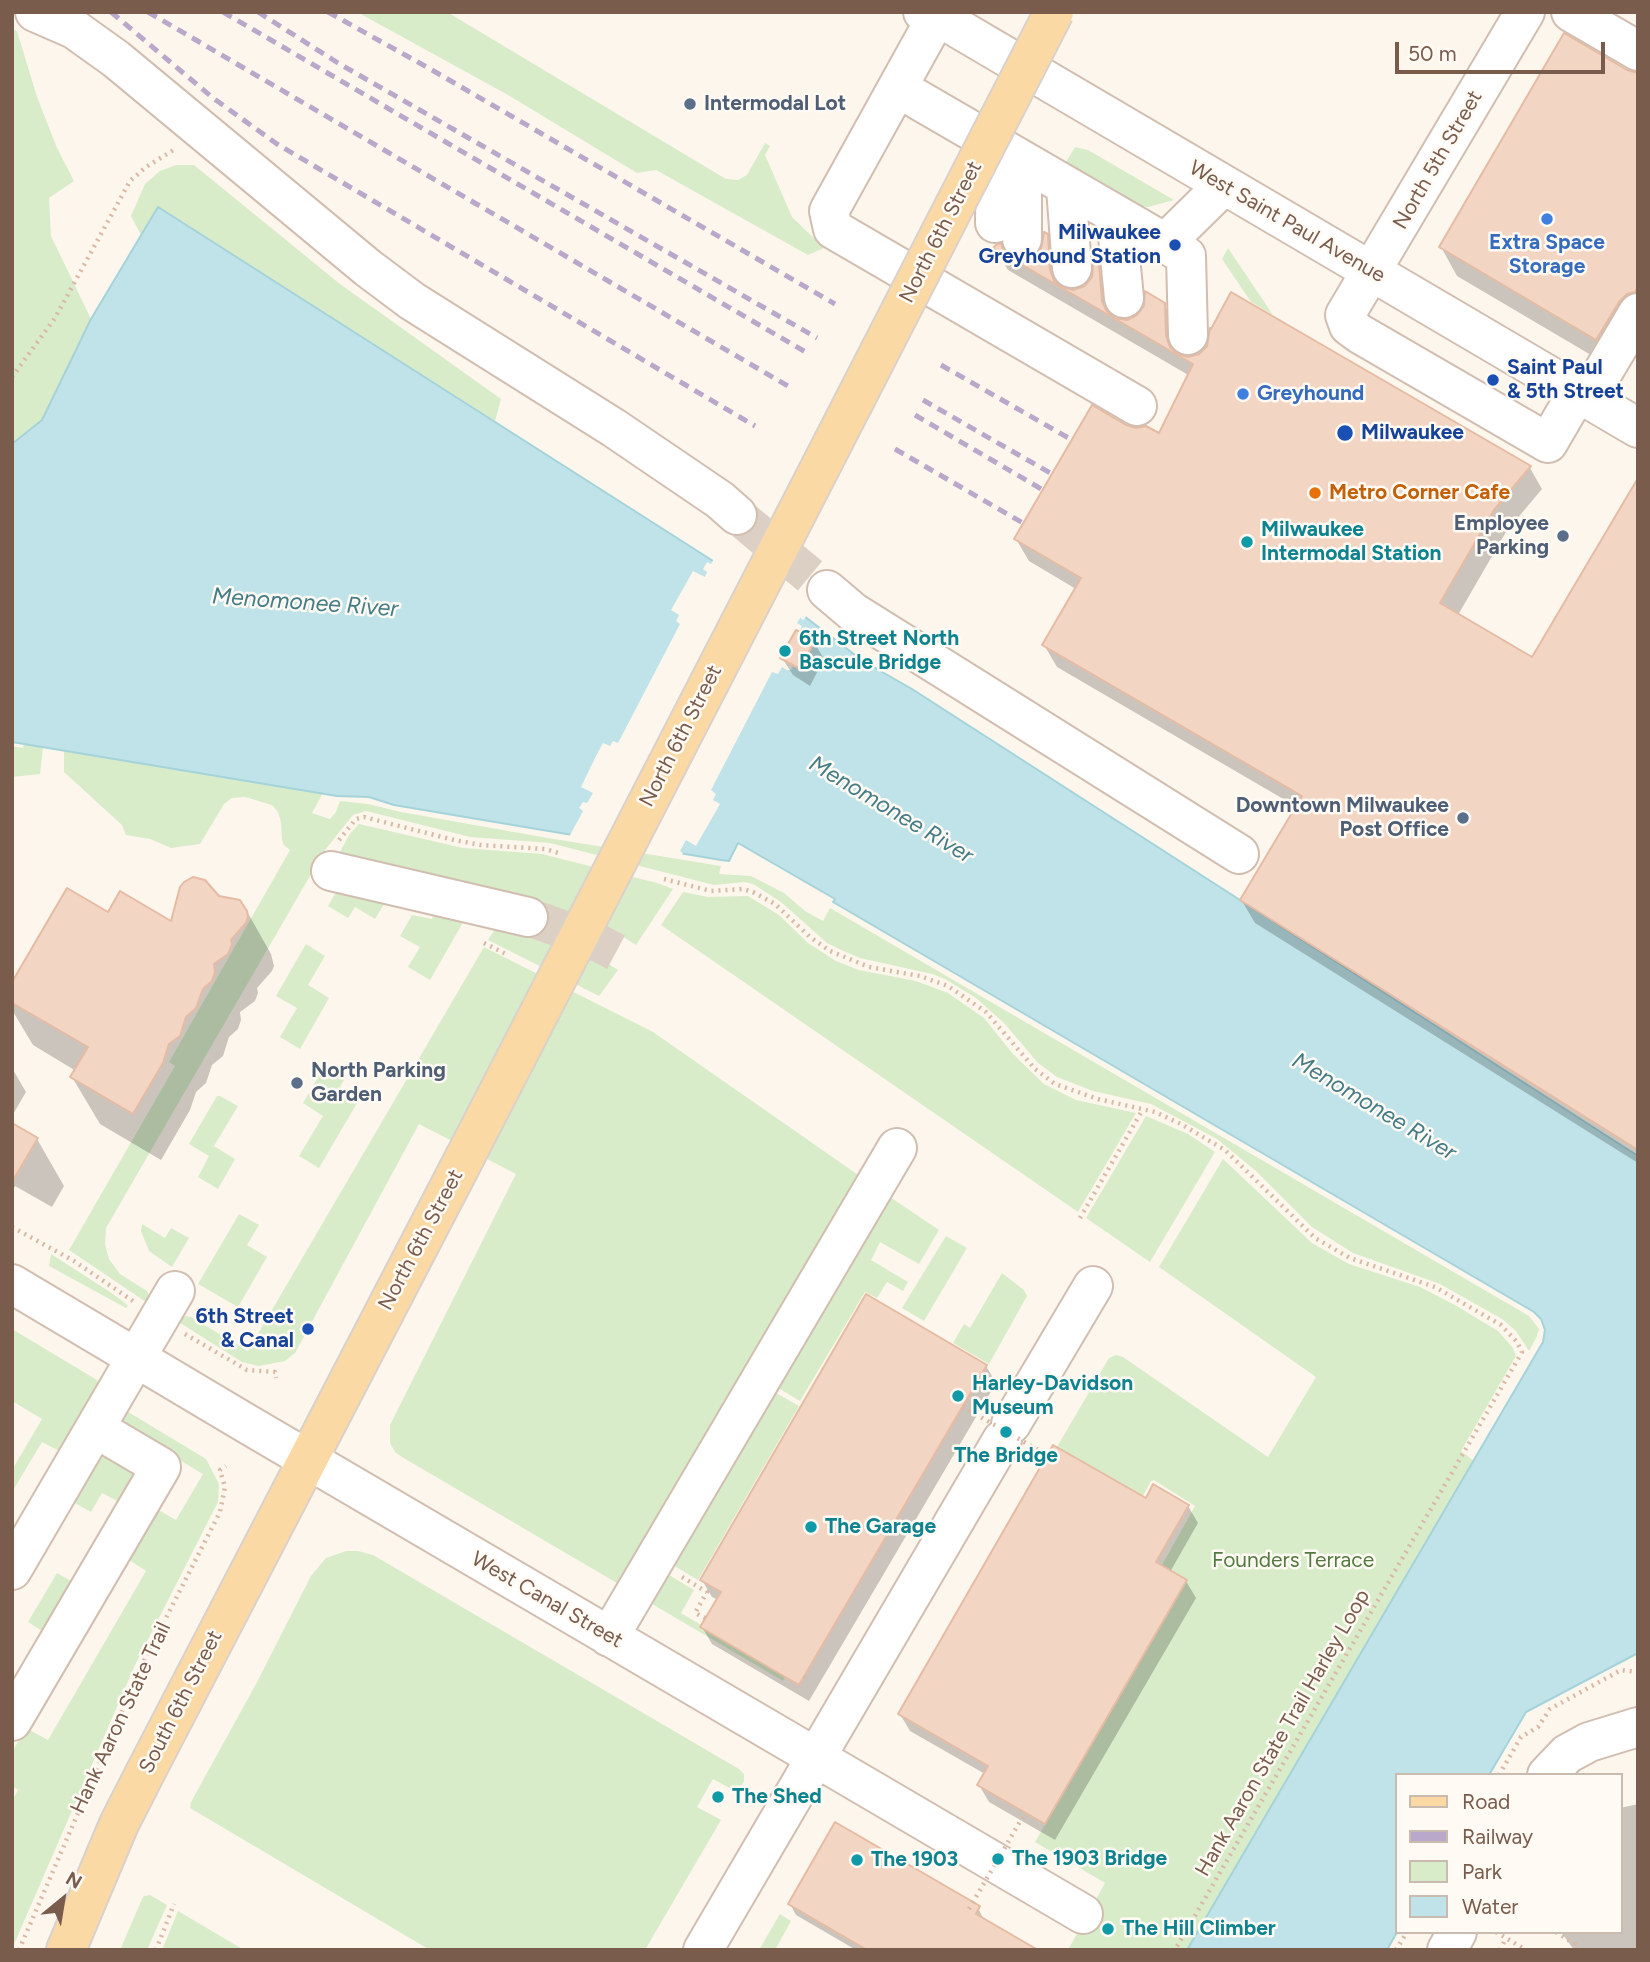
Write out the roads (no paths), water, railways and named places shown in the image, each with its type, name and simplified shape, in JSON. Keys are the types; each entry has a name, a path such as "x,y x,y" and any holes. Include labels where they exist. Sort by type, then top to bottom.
{"main road":[{"name":"North 6th Street","path":"307,1460 1054,12"},
{"name":"South 6th Street","path":"65,1950 139,1783 307,1460"}],"street":[{"path":"35,12 74,29 116,58 368,268 412,301 614,428 720,500 737,515"},
{"name":"North 5th Street","path":"1525,12 1346,315 1349,326 1360,334 1548,443 1582,396"},
{"path":"1571,12 1638,51"},
{"path":"932,14 898,88 829,211 833,229 1137,406"},
{"name":"West Saint Paul Avenue","path":"932,14 1638,428"},
{"path":"898,88 1080,195 1223,186"},
{"path":"1080,195 1095,282"},
{"path":"1080,195 1095,282"},
{"path":"1080,195 1095,282"},
{"path":"1080,195 1095,282"},
{"path":"1582,396 1638,313"},
{"path":"827,590 853,612 1239,854"},
{"path":"331,871 528,916"},
{"path":"609,1637 897,1148"},
{"name":"West Canal Street","path":"12,1284 307,1460 1083,1914"},
{"path":"703,1950 1093,1286"},
{"path":"12,1570 167,1304"},
{"path":"12,1721 161,1467 95,1428"},
{"path":"1549,1773 1567,1754 1589,1742 1638,1727"},
{"path":"1447,1950 1456,1934"}],"water":[{"name":"Menomonee River","path":"158,207 757,589 804,616 863,661 912,689 1638,1156 1638,1653 1526,1712 1490,1773 1394,1773 1396,1934 1387,1950 1187,1950 1543,1342 1545,1330 1541,1319 1534,1312 833,902 835,899 738,843 729,861 721,860 394,805 369,797 337,796 12,742 12,444 42,420 91,319"}],"tunnel":[{"path":"737,515 827,590"},
{"path":"528,917 591,939 625,957"}],"railway":[{"path":"111,12 213,98 277,144 755,426"},
{"path":"148,12 793,389"},
{"path":"223,12 809,354"},
{"path":"258,12 338,63 817,338"},
{"path":"328,12 835,304"},
{"path":"941,365 1072,440"},
{"path":"923,400 1052,474"},
{"path":"915,415 1043,490"},
{"path":"895,449 1023,523"}],"place":[{"name":"Intermodal Lot","path":"690,104"},
{"name":"Extra Space Storage","path":"1547,219"},
{"name":"Milwaukee Greyhound Station","path":"1175,245"},
{"name":"Saint Paul & 5th Street","path":"1493,380"},
{"name":"Greyhound","path":"1243,394"},
{"name":"Milwaukee","path":"1345,433"},
{"name":"Metro Corner Cafe","path":"1315,493"},
{"name":"Employee Parking","path":"1563,536"},
{"name":"Milwaukee Intermodal Station","path":"1247,542"},
{"name":"6th Street North Bascule Bridge","path":"785,651"},
{"name":"Downtown Milwaukee Post Office","path":"1463,818"},
{"name":"North Parking Garden","path":"297,1083"},
{"name":"6th Street & Canal","path":"308,1329"},
{"name":"Harley-Davidson Museum","path":"958,1396"},
{"name":"The Bridge","path":"1006,1432"},
{"name":"The Garage","path":"811,1527"},
{"name":"The Shed","path":"718,1797"},
{"name":"The 1903 Bridge","path":"998,1859"},
{"name":"The 1903","path":"857,1860"},
{"name":"The Hill Climber","path":"1108,1929"}],"park label":[{"name":"Founders Terrace","path":"1293,1561"}]}
